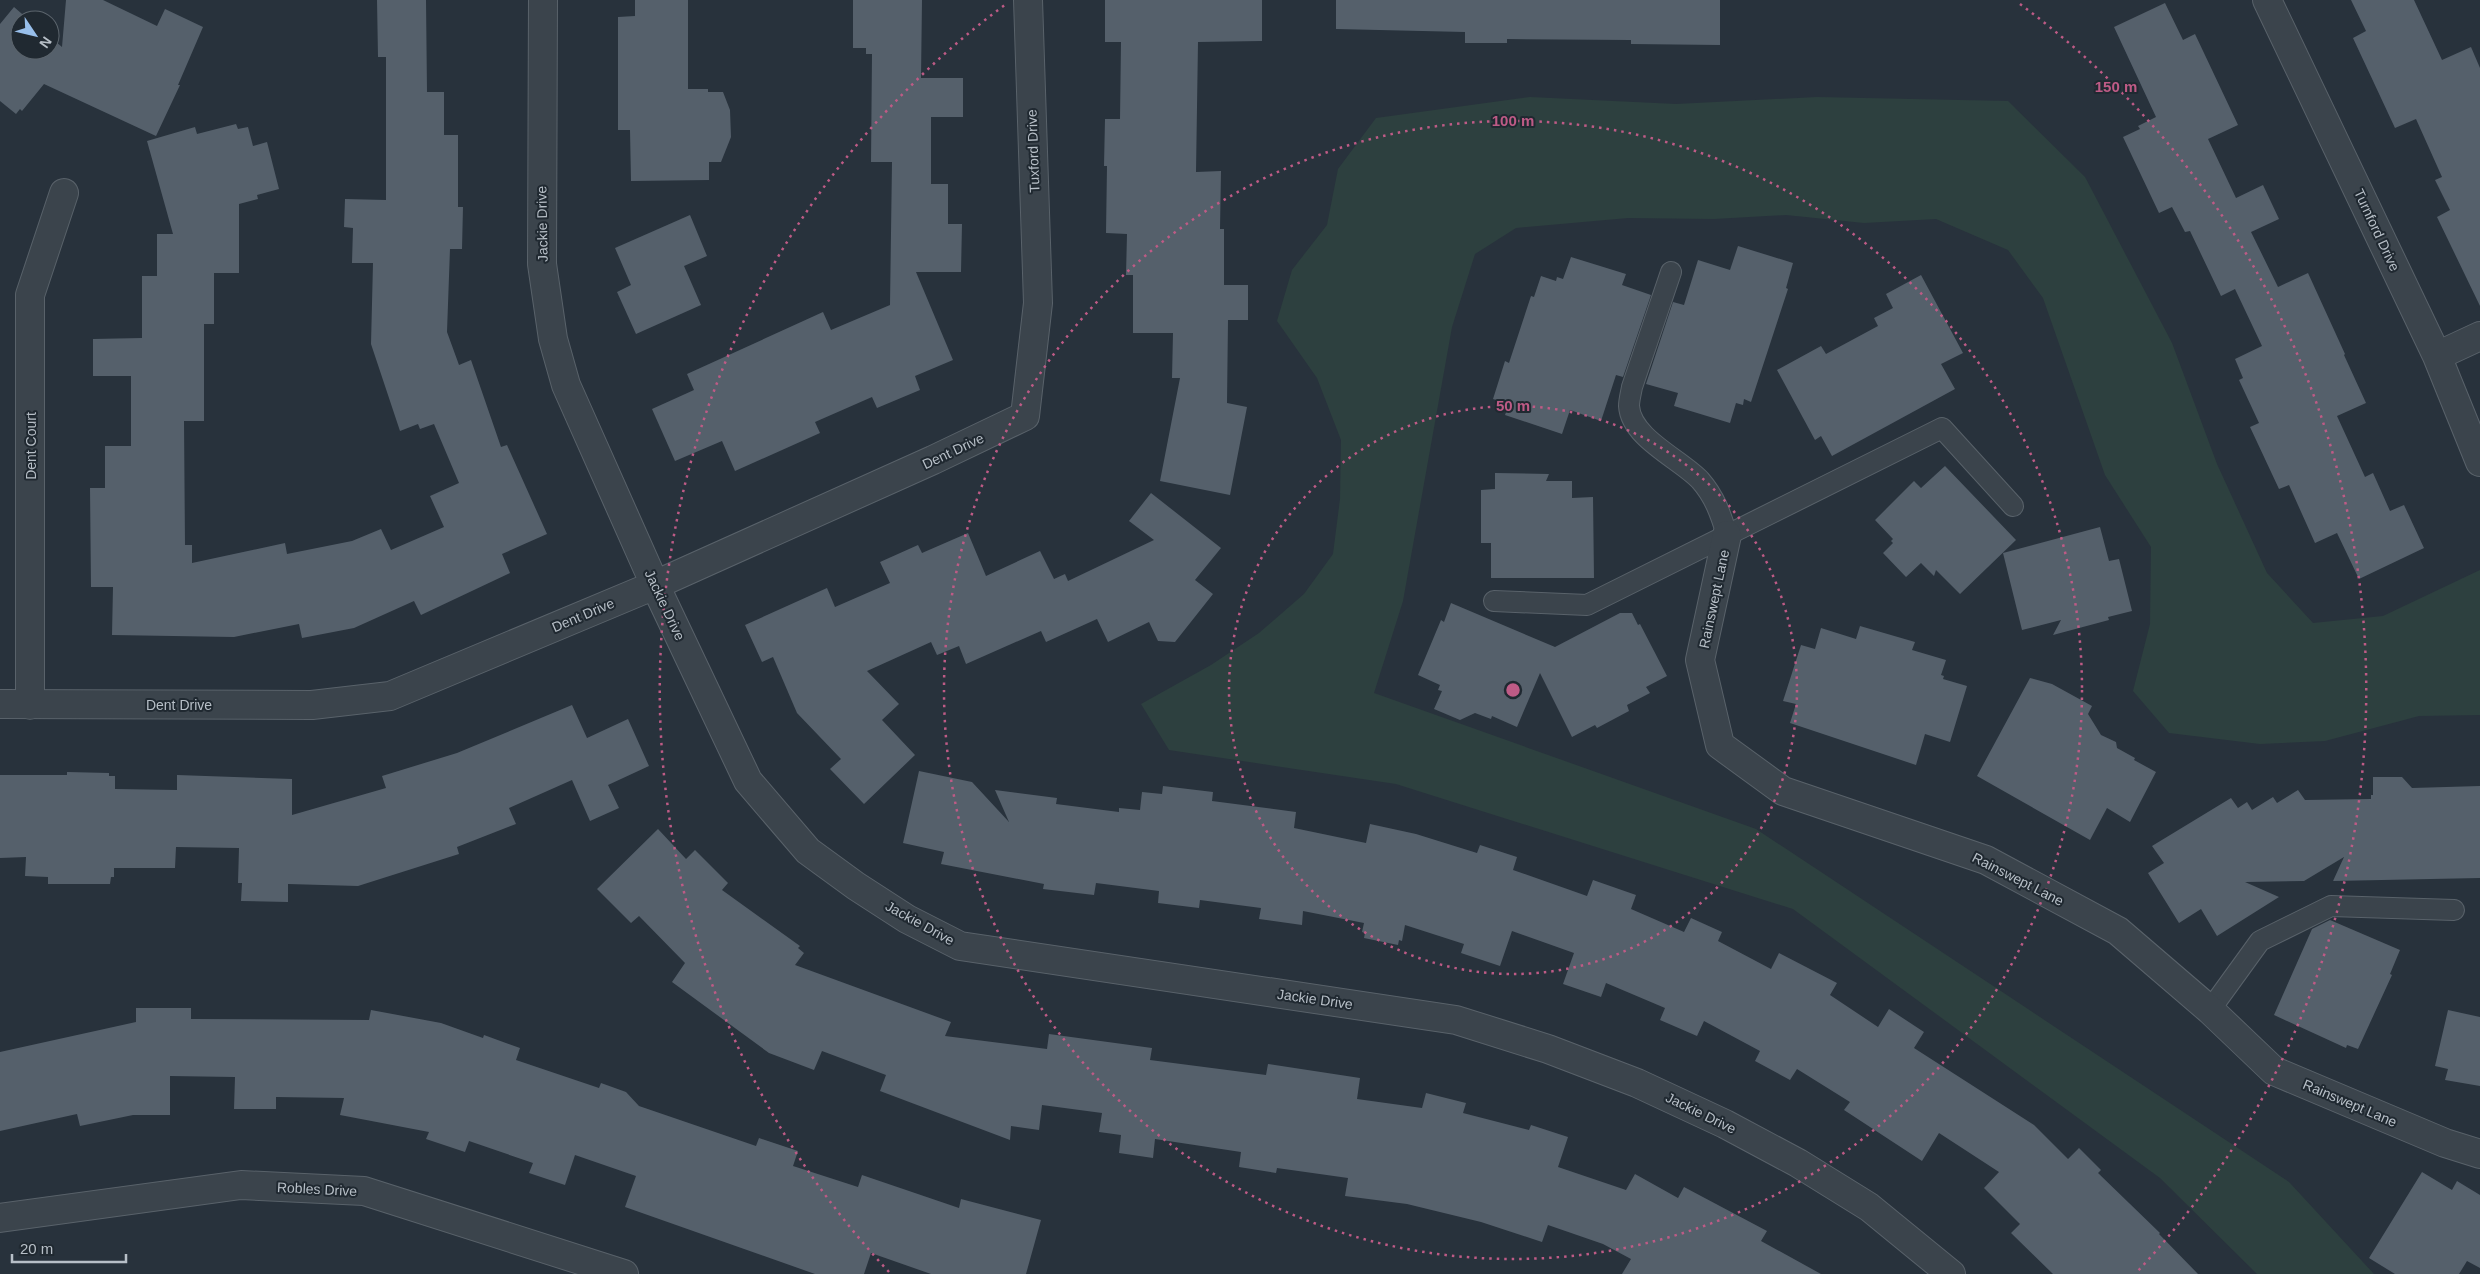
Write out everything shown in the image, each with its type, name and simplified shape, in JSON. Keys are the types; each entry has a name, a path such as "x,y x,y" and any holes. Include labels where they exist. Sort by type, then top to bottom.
{"street":[{"name":"Jackie Drive","path":"542,0 541,236 545,291 553,339 566,385 655,585 748,781 808,851 856,886 907,918 960,946 1456,1020 1548,1049 1646,1087 1725,1124 1798,1163 1869,1207 1936,1269"},
{"name":"Tuxford Drive","path":"1028,0 1038,303"},
{"name":"Turnford Drive","path":"2267,0 2437,356 2480,462"},
{"name":"Dent Court","path":"30,705 30,295 64,193"},
{"name":"Dent Drive","path":"0,704 312,705 390,696 655,585 933,460 1025,416 1038,303"},
{"path":"2437,356 2480,336"},
{"name":"Rainswept Lane","path":"1728,536 1700,660 1720,745 1782,791 1995,865 2118,931 2210,1010 2274,1071 2445,1142 2480,1154"},
{"name":"Robles Drive","path":"0,1218 241,1185 364,1191 624,1274"}],"lane":[{"path":"1671,272 1632,387 1629,406 1635,424 1647,437 1684,465 1712,496 1717,503 1728,536"},
{"path":"1494,601 1587,606 1942,428 2013,506"},
{"path":"2210,1010 2260,941 2331,906 2454,910"}],"shaded area":[{"path":"1530,97 1676,104 1817,97 2008,101 2085,177 2172,343 2217,464 2267,573 2313,623 2383,616 2480,570 2480,715 2419,716 2325,741 2260,744 2169,733 2133,691 2150,624 2151,547 2105,475 2043,298 2008,250 1936,219 1864,223 1786,215 1714,219 1628,218 1516,228 1475,254 1452,327 1403,601 1374,693 1756,829 2289,1182 2374,1274 2257,1274 2160,1178 1793,909 1396,784 1169,750 1141,704 1211,665 1259,633 1304,594 1333,554 1340,499 1341,440 1317,378 1277,321 1292,270 1327,225 1338,169 1376,118"}],"building":[{"path":"66,0 103,0 157,26 165,9 203,27 178,85 180,85 156,136 44,84 22,111 20,109 16,114 0,101 0,24 10,12 10,60 60,60 60,45 62,47"},
{"path":"377,0 426,0 427,92 444,92 444,135 458,135 458,207 463,207 462,249 450,249 447,332 459,365 471,360 501,447 507,445 547,534 502,554 510,573 421,615 414,601 354,628 302,638 299,624 234,637 112,635 113,587 91,587 90,488 105,488 105,446 131,446 131,376 93,376 93,339 142,338 142,276 157,276 157,234 173,234 147,141 195,127 197,134 236,124 238,129 248,127 253,146 267,142 279,189 257,195 258,199 239,204 239,273 214,273 214,324 204,324 204,421 184,421 185,545 192,545 192,563 285,543 287,554 352,541 381,529 391,550 444,527 430,496 459,483 434,424 420,429 418,424 400,431 371,344 373,263 352,263 353,228 344,227 345,199 386,200 386,57 378,57"},
{"path":"635,0 688,0 688,89 708,89 708,92 723,92 730,110 731,137 721,162 709,162 709,180 631,181 630,130 618,130 618,17 635,16"},
{"path":"853,0 922,0 921,78 963,78 963,117 931,117 931,184 948,184 948,224 962,224 961,272 916,272 953,360 915,376 920,390 877,408 872,397 815,422 820,433 735,471 722,441 675,461 652,409 694,390 687,374 823,312 831,330 890,305 892,162 871,162 872,54 866,54 866,48 853,48"},
{"path":"1105,0 1262,0 1262,41 1198,42 1196,172 1221,171 1220,229 1224,229 1224,285 1248,285 1248,320 1228,320 1227,403 1247,407 1230,495 1160,481 1180,378 1172,378 1173,333 1133,333 1133,275 1126,275 1127,234 1106,233 1107,166 1104,166 1105,119 1120,119 1121,42 1105,42"},
{"path":"1336,0 1720,0 1720,45 1631,44 1631,40 1507,39 1507,43 1465,43 1465,32 1336,29"},
{"path":"2351,0 2414,0 2442,60 2471,47 2480,68 2480,306 2437,217 2450,210 2435,180 2442,177 2416,119 2395,128 2353,38 2366,31"},
{"path":"2165,3 2183,40 2195,34 2238,125 2208,139 2236,198 2263,185 2279,219 2251,232 2278,287 2308,273 2366,403 2337,416 2365,477 2373,473 2390,511 2404,505 2424,548 2359,579 2337,533 2315,543 2289,485 2279,489 2250,427 2259,423 2239,380 2243,378 2235,359 2262,346 2235,289 2221,296 2190,231 2185,232 2172,207 2159,213 2123,137 2140,129 2138,126 2156,117 2114,27"},
{"path":"690,215 707,256 684,266 701,305 636,334 617,292 631,285 615,248"},
{"path":"1738,246 1793,263 1786,288 1788,289 1751,402 1744,399 1743,405 1736,403 1730,423 1674,406 1678,393 1646,384 1673,302 1684,305 1698,260 1730,270"},
{"path":"1571,257 1626,274 1622,285 1651,295 1623,377 1616,375 1601,421 1570,410 1562,434 1505,415 1509,404 1493,399 1505,361 1509,363 1531,296 1534,297 1541,276 1556,281 1557,277 1563,279"},
{"path":"1921,275 1963,353 1941,364 1955,389 1832,456 1821,436 1815,440 1777,370 1821,346 1826,354 1878,326 1874,318 1893,308 1886,294"},
{"path":"1945,466 2016,540 1960,594 1936,570 1934,576 1921,563 1906,577 1883,553 1893,543 1891,541 1893,539 1875,520 1914,481 1921,488"},
{"path":"1495,473 1549,474 1546,481 1572,481 1572,498 1593,497 1594,578 1491,578 1491,543 1481,543 1481,490 1495,489"},
{"path":"1151,493 1221,548 1195,580 1213,594 1175,642 1158,641 1149,622 1108,642 1097,619 1046,642 1041,631 966,664 959,646 937,655 931,642 867,671 899,704 882,720 915,755 864,804 830,769 841,759 797,713 773,657 762,662 745,625 827,588 835,607 890,583 880,562 918,545 922,553 968,533 986,576 1040,551 1054,579 1065,574 1068,581 1154,540 1129,521"},
{"path":"2100,527 2109,561 2119,559 2132,611 2108,617 2109,620 2053,635 2061,620 2022,630 2003,553"},
{"path":"1451,603 1555,647 1620,613 1632,613 1638,625 1640,624 1667,676 1646,687 1650,693 1627,705 1629,711 1597,728 1595,725 1572,737 1540,673 1517,727 1492,716 1491,719 1475,713 1460,720 1434,709 1442,691 1438,690 1440,685 1418,675 1441,620 1444,622"},
{"path":"1860,626 1915,642 1912,650 1946,660 1941,675 1944,676 1943,679 1967,686 1950,742 1925,734 1916,765 1790,723 1796,704 1783,701 1801,645 1815,649 1821,628 1856,639"},
{"path":"2030,678 2052,684 2092,706 2088,714 2101,735 2116,742 2117,748 2156,772 2130,822 2107,808 2090,840 1977,776"},
{"path":"572,705 587,738 628,719 649,766 608,785 619,808 590,821 572,780 509,808 516,824 457,847 459,854 358,886 288,884 288,902 241,901 242,883 238,883 239,848 176,847 175,868 114,868 114,877 111,877 110,884 48,884 48,877 25,876 26,857 0,858 0,775 67,775 67,772 109,773 109,776 115,776 115,789 177,790 177,775 292,779 292,815 386,788 382,776 457,753"},
{"path":"919,771 972,782 1009,822 995,790 1057,798 1056,804 1119,812 1119,808 1140,810 1142,792 1162,794 1163,786 1213,792 1212,801 1296,812 1294,828 1366,843 1370,824 1416,834 1477,853 1480,845 1517,857 1513,870 1587,896 1593,880 1636,895 1631,909 1684,932 1691,918 1722,932 1718,941 1771,969 1779,953 1837,983 1830,995 1878,1027 1889,1009 1924,1032 1914,1048 2034,1125 2068,1159 2079,1148 2101,1170 2098,1173 2160,1233 2198,1274 2053,1274 2011,1233 2020,1224 1984,1188 1999,1172 1939,1133 1922,1161 1844,1110 1850,1102 1797,1069 1790,1080 1755,1061 1760,1051 1704,1021 1697,1036 1660,1020 1665,1008 1606,983 1601,997 1563,984 1574,953 1512,931 1500,966 1461,953 1464,944 1405,925 1402,941 1399,940 1398,945 1364,938 1365,933 1362,932 1364,923 1303,911 1302,925 1259,919 1261,908 1200,900 1199,908 1158,903 1159,891 1096,883 1094,895 1043,889 1044,884 941,864 944,852 903,843"},
{"path":"2373,777 2402,777 2412,788 2480,786 2480,878 2333,881 2344,857 2304,881 2245,882 2279,897 2217,936 2201,909 2179,923 2148,873 2164,863 2152,846 2231,798 2238,808 2247,802 2252,810 2273,797 2277,803 2298,790 2305,800 2371,799 2371,795 2373,795"},
{"path":"658,829 686,859 695,850 728,883 722,890 800,946 798,948 804,953 795,965 951,1022 945,1036 1047,1049 1049,1034 1152,1048 1150,1060 1266,1075 1268,1064 1360,1078 1357,1099 1422,1108 1426,1093 1466,1103 1463,1113 1529,1130 1531,1125 1568,1137 1558,1167 1626,1190 1635,1174 1678,1198 1684,1187 1767,1231 1761,1241 1821,1274 1622,1274 1631,1259 1603,1244 1548,1225 1542,1242 1481,1222 1407,1204 1345,1196 1348,1178 1277,1168 1276,1173 1239,1167 1241,1152 1155,1139 1153,1158 1119,1153 1121,1135 1099,1132 1102,1113 1042,1105 1039,1130 1011,1126 1010,1140 880,1091 886,1075 822,1051 814,1070 769,1053 672,982 685,963 639,916 631,923 597,889"},
{"path":"2330,920 2400,950 2390,974 2392,975 2358,1049 2347,1045 2346,1048 2274,1015 2312,929"},
{"path":"136,1008 191,1008 191,1019 369,1020 371,1010 441,1023 483,1038 484,1035 520,1048 516,1060 599,1088 601,1083 626,1092 639,1106 756,1146 759,1138 798,1151 793,1166 858,1187 862,1175 959,1208 961,1199 1041,1220 1026,1274 931,1274 871,1253 864,1274 815,1274 625,1207 636,1176 575,1155 565,1185 529,1173 533,1163 469,1141 465,1152 426,1139 429,1132 340,1115 344,1098 276,1097 276,1109 234,1109 235,1077 170,1076 170,1115 133,1115 80,1126 77,1114 0,1131 0,1052 136,1022"},
{"path":"2448,1010 2480,1017 2480,1086 2445,1080 2448,1069 2435,1066"},
{"path":"2422,1172 2452,1190 2457,1181 2480,1195 2480,1268 2467,1261 2459,1274 2395,1274 2369,1258"}]}
